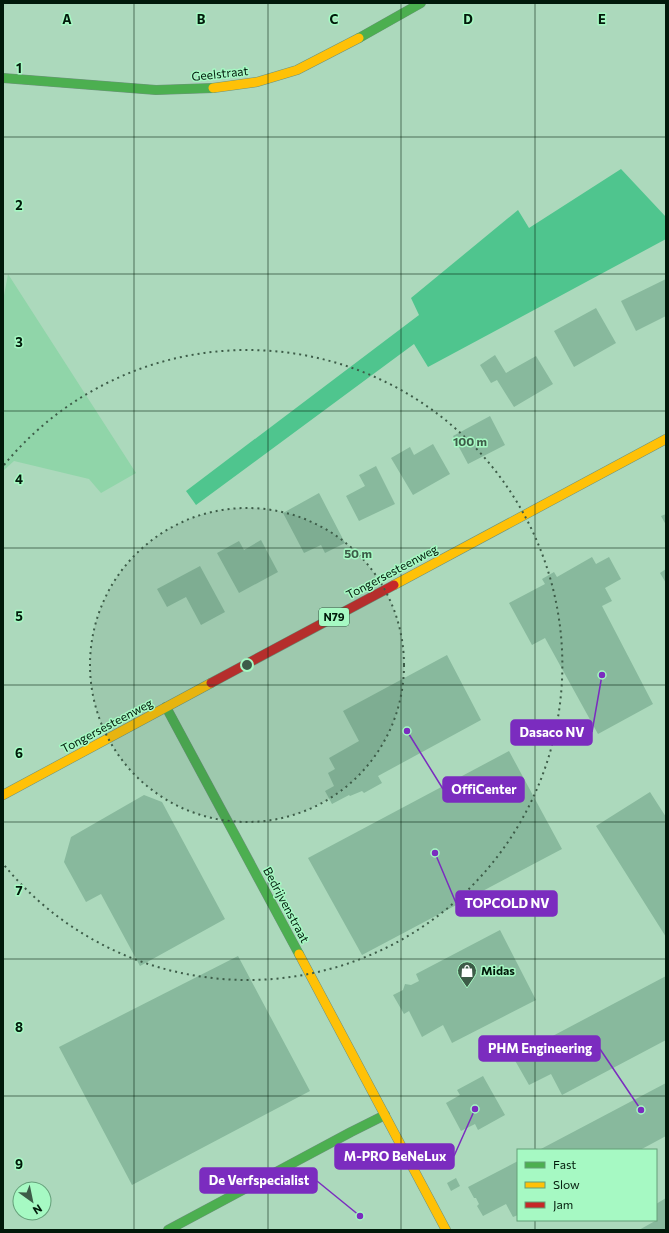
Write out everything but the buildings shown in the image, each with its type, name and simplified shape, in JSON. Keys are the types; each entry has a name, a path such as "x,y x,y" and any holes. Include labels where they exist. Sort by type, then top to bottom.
{"street":[{"name":"Geelstraat","path":"3,78 156,90 206,89 257,82 297,70 347,45 421,3"},
{"name":"Tongersesteenweg","path":"3,795 666,439"},
{"name":"Bedrijvenstraat","path":"166,707 446,1230"},
{"path":"168,1230 385,1115"}],"green space":[{"path":"621,169 666,217 666,239 428,367 414,344 196,505 186,491 419,315 411,298 518,210 529,228"},
{"path":"8,274 136,473 101,493 89,479 14,461 3,472 3,301"}],"traffic: fast":[{"path":"359,38 421,3"},
{"path":"3,78 156,90 213,88"},
{"path":"166,707 299,954"},
{"path":"168,1230 385,1115"}],"traffic: slow":[{"path":"213,88 257,82 297,70 359,38"},
{"path":"394,585 666,439"},
{"path":"3,795 211,683"},
{"path":"299,954 446,1230"}],"traffic: jam":[{"path":"211,683 394,585"}],"place":[{"name":"Dasaco NV","path":"602,675"},
{"name":"OffiCenter","path":"407,731"},
{"name":"TOPCOLD NV","path":"435,853"},
{"name":"Midas","path":"467,988"},
{"name":"M-PRO BeNeLux","path":"475,1109"},
{"name":"PHM Engineering","path":"641,1110"},
{"name":"De Verfspecialist","path":"360,1216"}]}
